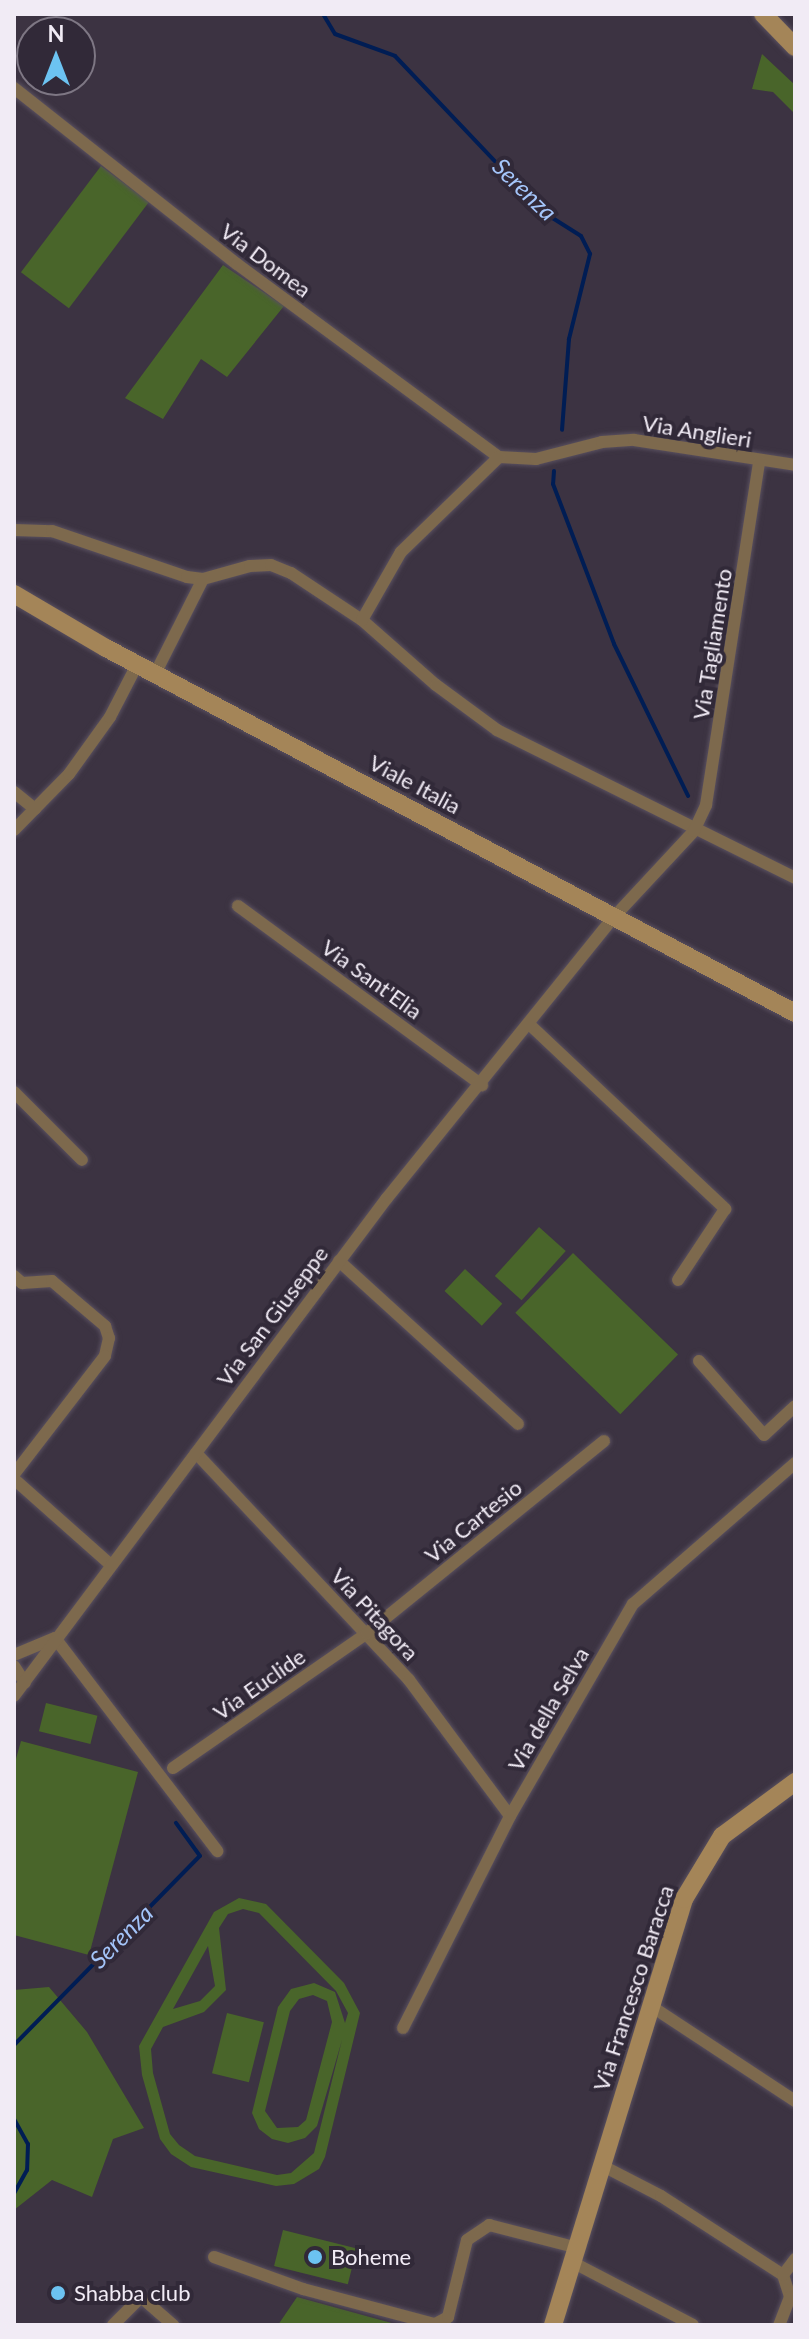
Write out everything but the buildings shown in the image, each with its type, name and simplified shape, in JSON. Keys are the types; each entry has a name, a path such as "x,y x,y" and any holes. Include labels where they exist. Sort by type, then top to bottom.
{"street":[{"path":"763,14 795,47"},
{"name":"Via Domea","path":"14,88 237,264 499,457"},
{"name":"Via Anglieri","path":"499,457 536,459 602,442 634,440 795,465"},
{"path":"362,620 401,552 499,457"},
{"name":"Via Tagliamento","path":"694,831 706,805 759,461"},
{"path":"14,530 52,531 203,579 271,565 317,588 362,620 436,685 497,730 694,831 795,878"},
{"path":"155,674 203,579"},
{"name":"Viale Italia","path":"14,594 137,665 795,1013"},
{"path":"14,830 69,774 110,717 137,665"},
{"path":"14,792 35,809"},
{"name":"Via San Giuseppe","path":"14,1696 339,1261 614,917 694,831"},
{"name":"Via Sant'Elia","path":"238,906 482,1085"},
{"path":"529,1024 725,1209 678,1280"},
{"path":"14,1092 82,1160"},
{"path":"339,1261 518,1424"},
{"path":"14,1276 22,1283 52,1281 105,1326 109,1338 105,1356 14,1476 111,1565"},
{"path":"699,1361 764,1435 795,1406"},
{"name":"Via Cartesio","path":"367,1633 604,1441"},
{"name":"Via Pitagora","path":"196,1453 416,1688 510,1816"},
{"name":"Via della Selva","path":"403,2028 510,1816 633,1604 795,1463"},
{"name":"Via Euclide","path":"173,1768 367,1633"},
{"path":"14,1655 55,1638 217,1851"},
{"path":"14,1666 25,1683"},
{"name":"Via Francesco Baracca","path":"553,2325 651,2006 700,1866 722,1836 795,1782"},
{"path":"651,2006 795,2101"},
{"path":"603,2166 661,2196 783,2275 790,2297 779,2325"},
{"path":"214,2257 303,2289 435,2324 448,2317 467,2240 489,2225 576,2256 693,2325"},
{"path":"783,2275 795,2259"},
{"path":"113,2325 141,2297 173,2325"}],"green space":[{"path":"762,54 795,85 795,114 773,92 752,89"},
{"path":"101,166 149,202 69,308 21,272"},
{"path":"223,265 284,306 227,377 201,359 163,419 125,398"},
{"path":"539,1227 566,1251 522,1300 495,1276"},
{"path":"573,1253 678,1354 620,1414 515,1313"},
{"path":"465,1269 502,1304 482,1326 445,1291"},
{"path":"46,1703 97,1716 90,1744 39,1731"},
{"path":"21,1741 138,1772 89,1955 14,1935 14,1766"},
{"path":"239,1898 266,1904 344,1983 360,2013 325,2157 319,2169 294,2184 276,2186 191,2167 171,2154 160,2139 142,2075 139,2046 214,1912","holes":["243,1909 259,1913 336,1991 348,2013 345,2023 335,1992 314,1983 291,1989 278,2007 252,2113 259,2129 272,2139 288,2143 305,2138 317,2126 342,2040 314,2153 291,2173 277,2175 195,2156 179,2145 170,2134 153,2073 151,2049 163,2027 204,2012 226,1990 219,1928 228,1914","208,1946 215,1986 200,2001 173,2009","313,1995 327,2001 332,2022 306,2120 298,2127 277,2128 265,2111 290,2011 299,1999"]},
{"path":"49,1987 87,2032 144,2128 113,2139 92,2197 52,2180 14,2210 14,1990"},
{"path":"227,2013 264,2022 249,2082 212,2073"},
{"name":"Boheme","path":"283,2230 357,2248 348,2284 274,2266"},
{"path":"297,2297 399,2325 278,2325"}],"waterway":[{"name":"Serenza","path":"323,14 335,34 395,56 543,212 581,236 590,254 569,339 562,430"},
{"name":"Serenza","path":"554,471 553,484 614,644 688,796"},
{"name":"Serenza","path":"14,2045 200,1856 176,1823"},
{"name":"Serenza","path":"14,2119 28,2144 27,2170 14,2193"}],"place":[{"name":"Boheme","path":"315,2257"},
{"name":"Shabba club","path":"58,2293"}]}
